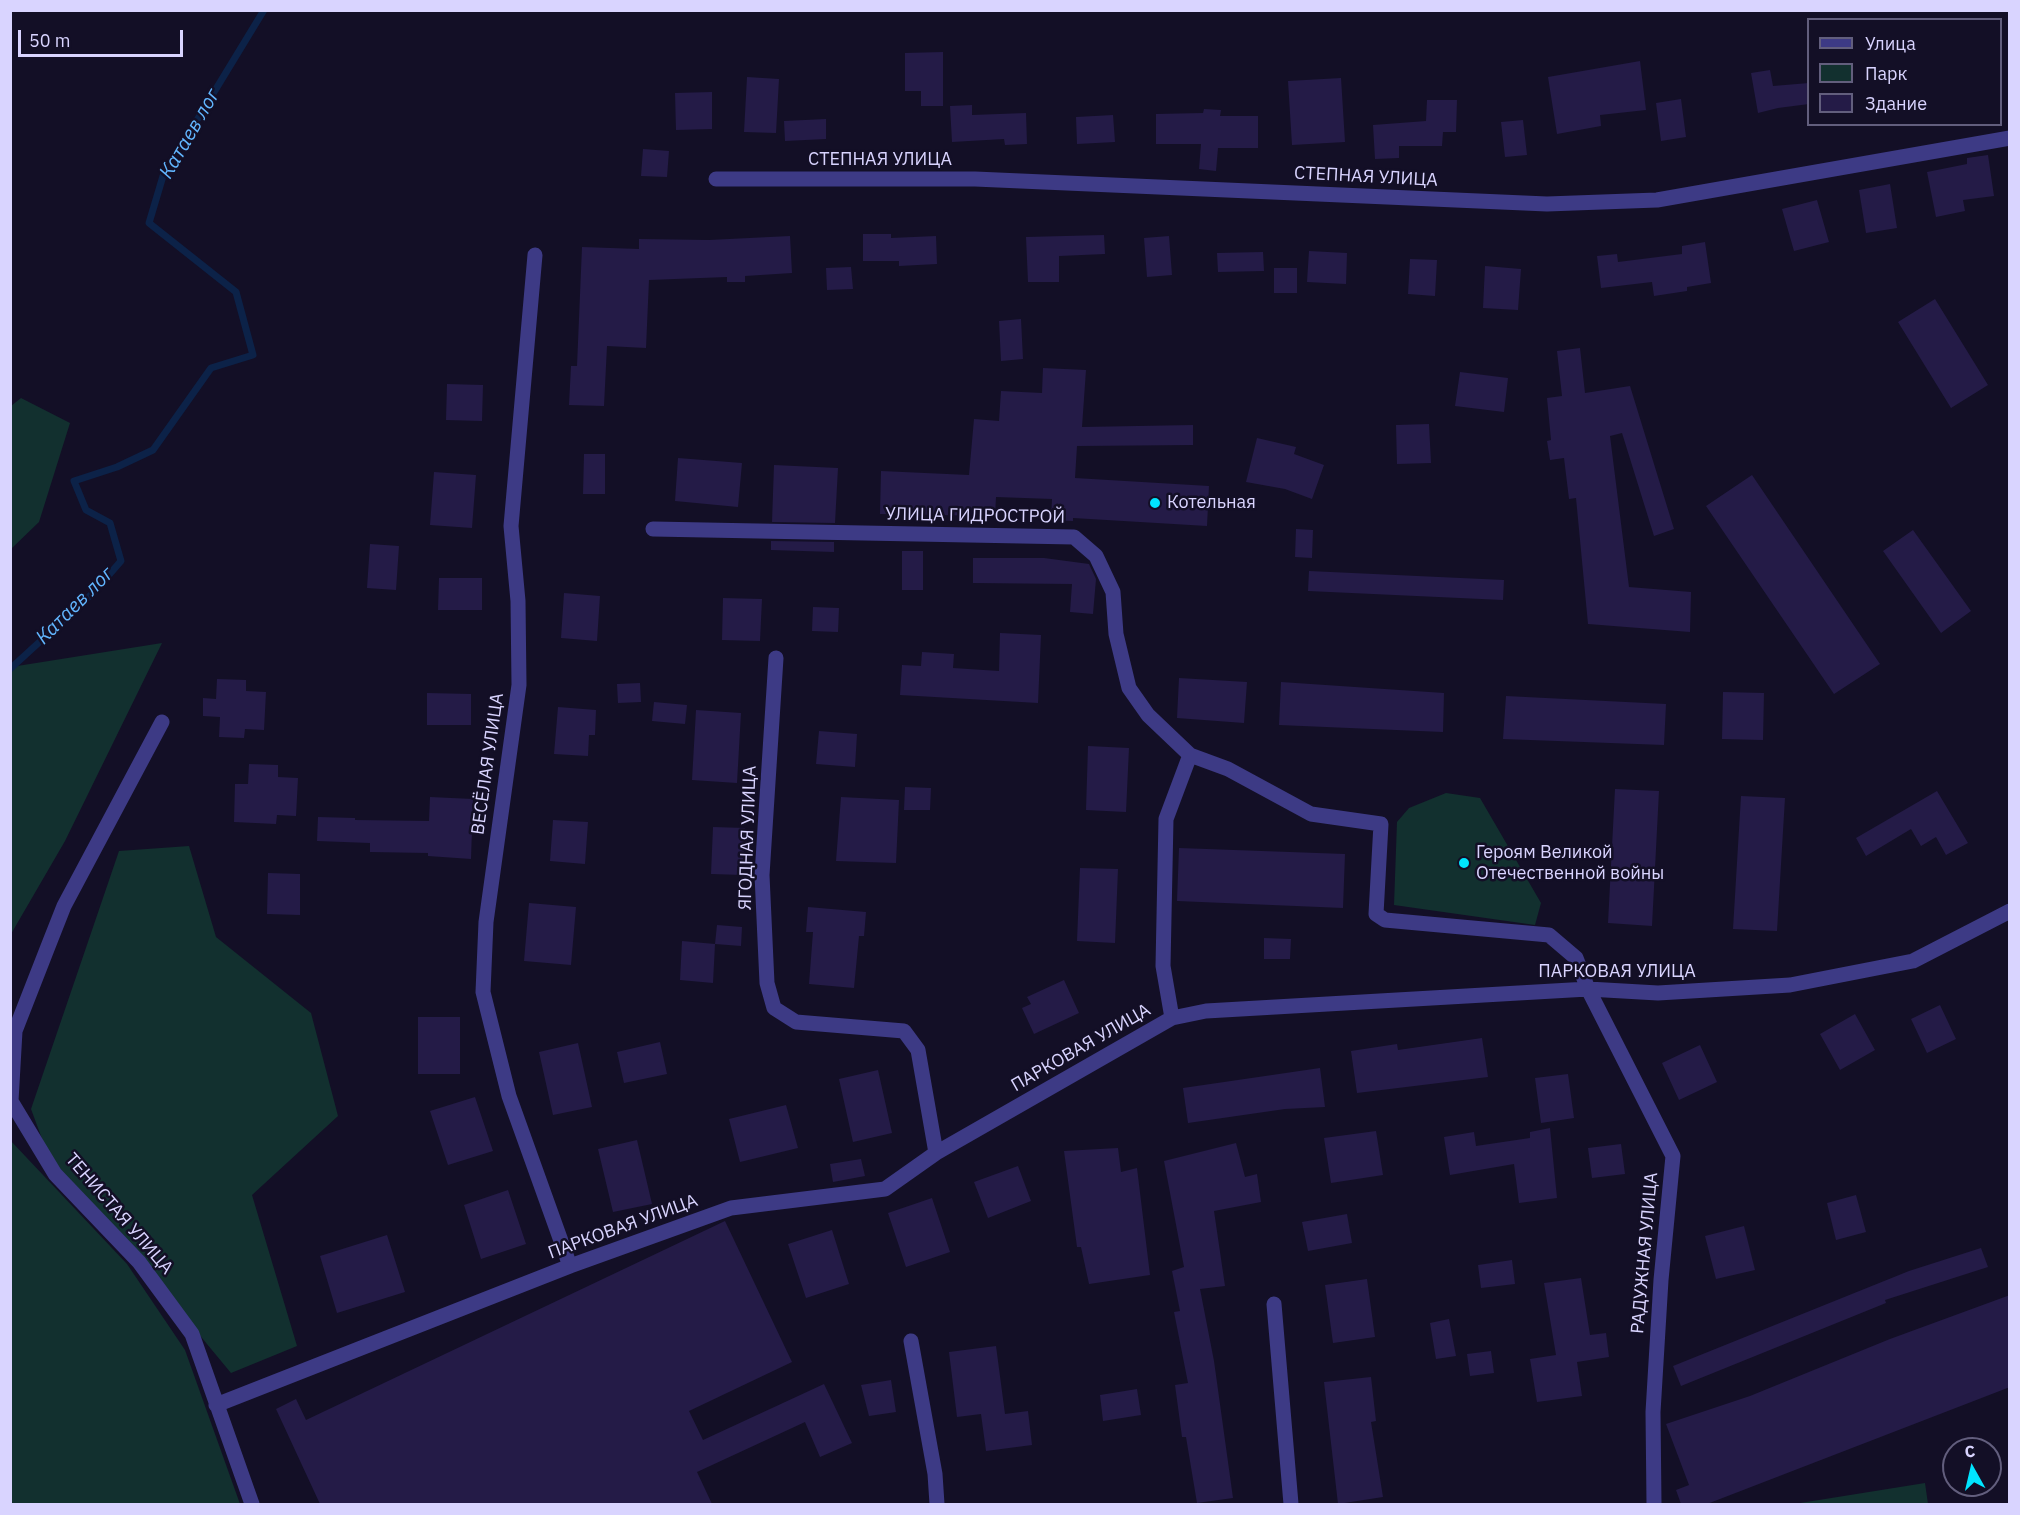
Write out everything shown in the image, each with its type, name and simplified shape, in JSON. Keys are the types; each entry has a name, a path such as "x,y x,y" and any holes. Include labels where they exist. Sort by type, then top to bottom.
{"street":[{"name":"СТЕПНАЯ УЛИЦА","path":"716,179 975,179 1547,204 1657,200 2010,138"},
{"name":"ВЕСЁЛАЯ УЛИЦА","path":"535,255 511,526 518,601 519,685 486,922 483,993 508,1096 570,1266"},
{"name":"УЛИЦА ГИДРОСТРОЙ","path":"653,529 1074,537 1096,556 1113,592 1116,634 1129,688 1148,715 1190,755 1228,769 1311,814 1381,824 1376,914 1385,920 1550,935 1576,958 1588,988"},
{"name":"ЯГОДНАЯ УЛИЦА","path":"776,658 762,874 767,983 774,1008 796,1022 904,1031 918,1050 936,1153"},
{"name":"ТЕНИСТАЯ УЛИЦА","path":"162,722 64,906 15,1031 11,1101 55,1174 139,1262 192,1334 252,1504"},
{"path":"1172,1018 1163,966 1166,819 1190,755"},
{"name":"ПАРКОВАЯ УЛИЦА","path":"216,1405 570,1266 731,1209 885,1189 936,1153 1172,1018 1206,1011 1588,988 1658,993 1790,985 1913,961 2010,911"},
{"name":"РАДУЖНАЯ УЛИЦА","path":"1588,988 1673,1155 1661,1280 1655,1379 1654,1504"},
{"path":"1274,1305 1291,1504"},
{"path":"911,1341 931,1450 937,1504"}],"green space":[{"path":"21,398 70,423 39,522 11,549 11,406"},
{"path":"162,643 65,841 11,934 11,667"},
{"path":"1446,793 1480,798 1541,903 1535,925 1394,905 1397,822 1409,808"},
{"path":"189,846 216,937 311,1013 338,1116 252,1195 297,1346 231,1373 139,1262 55,1174 31,1109 119,851"},
{"path":"10,1140 127,1264 185,1350 240,1504 11,1504"},
{"path":"1925,1483 1928,1504 1794,1504"}],"building":[{"path":"943,52 943,106 921,106 921,91 905,91 905,53"},
{"path":"1640,61 1646,110 1600,115 1601,126 1557,134 1548,77"},
{"path":"1770,70 1773,86 1807,83 1807,104 1758,113 1751,73"},
{"path":"747,77 779,79 776,133 744,132"},
{"path":"1341,78 1345,142 1292,145 1288,81"},
{"path":"712,92 712,129 676,130 675,93"},
{"path":"1681,99 1686,137 1661,141 1656,103"},
{"path":"1427,100 1457,100 1456,132 1443,132 1442,146 1399,146 1399,158 1375,159 1373,125 1426,121"},
{"path":"972,105 972,115 1026,113 1027,144 1005,145 1004,139 952,142 950,106"},
{"path":"1204,109 1221,110 1220,116 1258,116 1258,148 1218,148 1216,171 1199,169 1201,144 1156,144 1156,114 1203,113"},
{"path":"1113,115 1115,142 1077,144 1076,117"},
{"path":"826,119 826,139 785,141 784,121"},
{"path":"1523,120 1527,155 1505,157 1501,122"},
{"path":"643,149 669,151 667,177 641,176"},
{"path":"1988,155 1994,196 1963,200 1965,211 1936,217 1927,172 1967,164 1967,158"},
{"path":"1890,184 1897,228 1866,233 1859,190"},
{"path":"1817,200 1829,242 1794,251 1782,209"},
{"path":"863,234 891,234 891,238 936,236 937,264 899,266 899,261 863,261"},
{"path":"1104,235 1105,254 1059,256 1059,282 1028,282 1026,237"},
{"path":"790,236 792,273 745,276 745,282 727,282 727,277 649,280 646,348 607,346 604,406 569,405 571,366 577,366 582,247 639,249 639,239 709,240"},
{"path":"1169,236 1172,275 1147,277 1144,238"},
{"path":"1705,242 1711,283 1687,287 1687,291 1654,296 1652,282 1601,288 1597,256 1617,254 1618,262 1682,254 1682,246"},
{"path":"1309,251 1347,253 1346,284 1307,282"},
{"path":"1263,252 1264,271 1218,272 1217,253"},
{"path":"1410,259 1437,260 1435,296 1408,294"},
{"path":"1485,266 1521,269 1518,310 1483,308"},
{"path":"851,267 853,289 827,290 826,268"},
{"path":"1274,268 1297,268 1297,293 1274,293"},
{"path":"1935,299 1988,385 1951,408 1898,322"},
{"path":"1021,319 1023,359 1001,361 999,321"},
{"path":"1580,348 1585,393 1630,386 1674,529 1654,536 1622,433 1610,436 1629,587 1691,592 1690,632 1588,624 1576,498 1569,499 1564,458 1550,460 1547,441 1551,440 1547,398 1562,396 1557,351"},
{"path":"1043,368 1086,370 1082,427 1193,425 1193,445 1077,446 1075,478 1209,486 1207,526 1073,518 1073,521 1051,520 1052,499 996,497 995,516 880,514 881,471 969,475 974,419 999,421 1001,391 1042,393"},
{"path":"1460,372 1508,378 1504,412 1455,406"},
{"path":"447,384 483,385 482,421 446,420"},
{"path":"1429,424 1431,463 1397,464 1396,425"},
{"path":"1257,438 1296,447 1294,454 1324,465 1312,499 1285,489 1246,482"},
{"path":"584,454 605,454 605,494 583,494"},
{"path":"678,458 742,463 738,507 675,501"},
{"path":"774,465 838,468 835,523 772,522"},
{"path":"434,472 476,475 472,528 430,525"},
{"path":"1752,475 1880,664 1834,694 1706,506"},
{"path":"1296,529 1313,530 1312,558 1295,557"},
{"path":"1913,530 1971,611 1941,633 1883,551"},
{"path":"771,541 834,542 834,552 771,550"},
{"path":"370,544 399,546 396,590 367,588"},
{"path":"902,551 923,551 923,590 902,590"},
{"path":"973,558 1044,558 1089,564 1096,579 1093,614 1070,612 1072,584 973,583"},
{"path":"1309,571 1504,580 1503,600 1308,591"},
{"path":"439,578 482,578 482,610 438,610"},
{"path":"564,593 600,596 597,641 561,638"},
{"path":"723,598 762,599 760,641 722,640"},
{"path":"813,607 839,608 838,632 812,631"},
{"path":"1000,633 1041,635 1038,703 900,695 902,665 921,666 922,652 954,654 953,668 999,671"},
{"path":"1179,678 1247,682 1244,723 1177,718"},
{"path":"217,679 246,680 246,691 266,692 264,730 245,729 244,738 219,737 220,717 203,716 203,698 216,699"},
{"path":"1281,682 1444,693 1443,732 1279,725"},
{"path":"640,683 641,702 618,703 617,684"},
{"path":"1723,692 1764,693 1763,740 1722,739"},
{"path":"427,693 471,694 471,725 427,725"},
{"path":"1506,696 1666,704 1664,745 1503,739"},
{"path":"654,702 687,705 685,724 652,721"},
{"path":"558,707 596,710 595,735 589,735 588,756 554,754"},
{"path":"696,710 741,713 737,783 692,780"},
{"path":"819,731 857,734 855,767 816,764"},
{"path":"1088,746 1129,748 1126,812 1086,810"},
{"path":"249,764 278,765 278,777 298,778 296,816 277,815 276,824 234,822 235,784 248,784"},
{"path":"905,787 931,788 930,810 904,810"},
{"path":"1615,789 1659,791 1652,926 1608,923"},
{"path":"1937,791 1968,843 1946,855 1936,837 1921,846 1911,829 1866,856 1856,838"},
{"path":"1741,796 1785,798 1777,931 1733,929"},
{"path":"430,797 473,799 471,859 428,856 428,853 370,852 370,843 317,841 318,817 429,821"},
{"path":"841,797 899,800 896,863 836,861"},
{"path":"553,820 588,822 585,864 550,861"},
{"path":"713,827 745,828 743,875 711,874"},
{"path":"1179,848 1345,854 1343,908 1177,901"},
{"path":"1080,868 1118,869 1115,943 1077,941"},
{"path":"268,873 300,874 300,915 267,914"},
{"path":"529,903 576,907 571,965 524,961"},
{"path":"808,907 866,912 864,936 859,936 854,988 809,984 813,932 806,932"},
{"path":"717,925 742,927 741,946 715,944"},
{"path":"1264,938 1291,939 1290,959 1264,959"},
{"path":"682,941 715,944 713,983 680,980"},
{"path":"1064,980 1079,1013 1034,1034 1022,1008 1031,1004 1027,997"},
{"path":"1940,1005 1956,1039 1927,1053 1911,1019"},
{"path":"1855,1014 1875,1050 1840,1070 1820,1034"},
{"path":"418,1017 460,1017 460,1074 418,1074"},
{"path":"1482,1038 1488,1077 1357,1093 1351,1051 1397,1044 1398,1050"},
{"path":"660,1042 667,1074 624,1083 617,1052"},
{"path":"578,1043 592,1107 553,1115 539,1052"},
{"path":"1700,1045 1717,1082 1679,1100 1662,1063"},
{"path":"1320,1068 1325,1107 1285,1109 1188,1123 1183,1088"},
{"path":"878,1070 892,1133 853,1142 839,1079"},
{"path":"1568,1074 1574,1118 1541,1123 1535,1078"},
{"path":"475,1097 493,1151 448,1165 430,1111"},
{"path":"786,1105 798,1148 740,1162 729,1119"},
{"path":"1550,1128 1557,1198 1519,1203 1514,1164 1450,1175 1444,1137 1474,1132 1476,1146 1530,1138 1530,1132"},
{"path":"1376,1131 1383,1175 1331,1183 1324,1138"},
{"path":"637,1140 652,1204 613,1212 598,1149"},
{"path":"1236,1143 1245,1177 1257,1174 1261,1202 1214,1211 1225,1286 1200,1289 1214,1361 1233,1498 1197,1503 1186,1437 1182,1437 1175,1385 1188,1383 1174,1312 1180,1311 1172,1271 1184,1267 1164,1161"},
{"path":"1621,1144 1625,1174 1592,1178 1588,1148"},
{"path":"1118,1148 1121,1172 1137,1168 1150,1275 1089,1284 1081,1247 1077,1247 1064,1151"},
{"path":"861,1159 865,1176 833,1182 830,1164"},
{"path":"1018,1166 1031,1201 988,1218 974,1182"},
{"path":"508,1190 526,1244 481,1259 464,1205"},
{"path":"1856,1195 1866,1232 1836,1240 1827,1203"},
{"path":"932,1198 950,1252 906,1267 888,1213"},
{"path":"1347,1214 1352,1243 1308,1251 1302,1222"},
{"path":"725,1221 792,1362 689,1411 703,1440 824,1384 852,1443 820,1457 805,1422 697,1472 712,1504 320,1504 276,1409 296,1399 306,1420"},
{"path":"1744,1226 1755,1270 1716,1279 1705,1236"},
{"path":"832,1230 849,1284 806,1298 788,1244"},
{"path":"387,1235 405,1292 337,1313 320,1256"},
{"path":"1981,1248 1988,1267 1885,1300 1886,1303 1681,1386 1673,1366 1909,1271"},
{"path":"1512,1260 1515,1284 1481,1288 1478,1265"},
{"path":"1581,1278 1590,1335 1606,1333 1609,1357 1577,1362 1582,1396 1537,1402 1530,1359 1556,1355 1544,1283"},
{"path":"1367,1279 1375,1337 1333,1343 1325,1285"},
{"path":"2010,1295 2010,1387 1707,1504 1681,1504 1676,1490 1689,1485 1666,1424 1750,1396 1890,1339"},
{"path":"1449,1319 1456,1356 1436,1359 1430,1323"},
{"path":"996,1346 1005,1414 1028,1411 1032,1445 986,1451 981,1414 957,1417 949,1352"},
{"path":"1491,1351 1494,1373 1470,1376 1467,1354"},
{"path":"1371,1377 1376,1421 1371,1422 1383,1497 1338,1504 1324,1382"},
{"path":"891,1380 896,1412 869,1416 861,1385"},
{"path":"1137,1389 1141,1415 1103,1421 1100,1395"}],"waterway":[{"name":"Катаев лог","path":"10,669 94,592 121,561 110,523 86,510 74,481 117,467 153,450 211,368 253,355 236,292 149,223 163,176 264,10"}],"place":[{"name":"Котельная","path":"1155,503"},
{"name":"Героям Великой Отечественной войны","path":"1464,863"}]}
